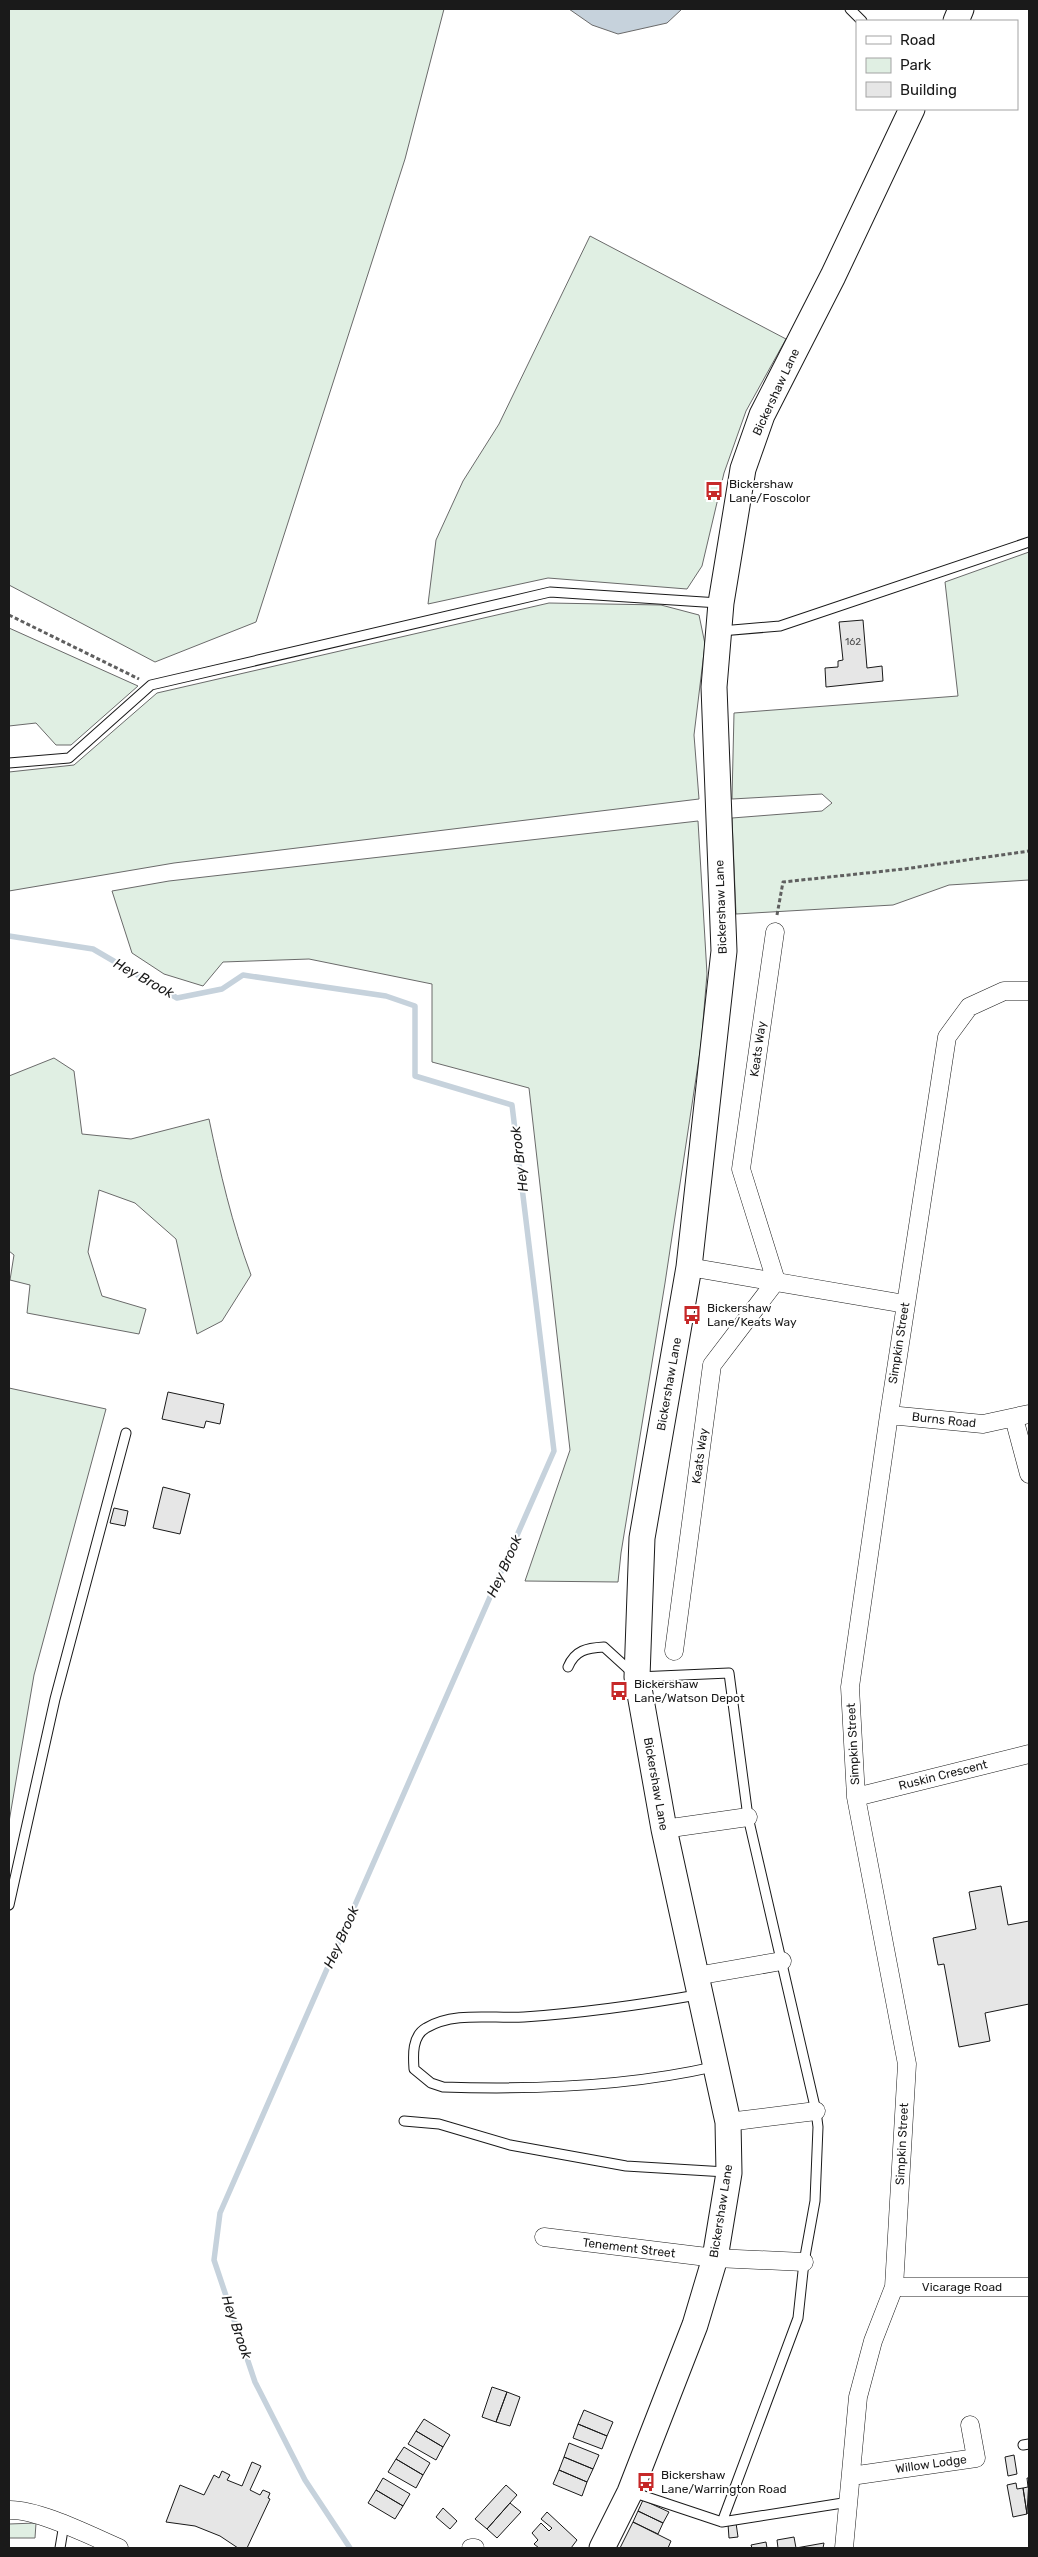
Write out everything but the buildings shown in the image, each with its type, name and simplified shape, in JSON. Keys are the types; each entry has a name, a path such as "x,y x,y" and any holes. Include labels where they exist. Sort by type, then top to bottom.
{"main road":[{"name":"Bickershaw Lane","path":"602,2548 630,2492 684,2356 715,2258 729,2172 728,2122 664,1830 637,1676 642,1538 689,1267 724,951 714,687 721,603 742,469 762,416 833,276 912,110"}],"street":[{"name":"Keats Way","path":"674,1651 712,1365 776,1282 741,1169 775,932"},
{"name":"Simpkin Street","path":"844,2548 858,2397 873,2341 894,2287 907,2064 856,1797 850,1687 888,1415 947,1037 969,1006 1004,991 1029,991"},
{"path":"689,1267 905,1304"},
{"name":"Burns Road","path":"888,1415 984,1424 1022,1416"},
{"path":"1022,1416 1029,1474"},
{"name":"Ruskin Crescent","path":"856,1797 1029,1754"},
{"path":"664,1830 748,1817"},
{"path":"698,1985 782,1961"},
{"path":"728,2122 816,2111"},
{"name":"Tenement Street","path":"544,2238 715,2258 804,2262"},
{"name":"Vicarage Road","path":"894,2287 1029,2287"},
{"name":"Willow Lodge","path":"852,2476 976,2458 970,2425"},
{"path":"9,2510 17,2510 64,2524 119,2548"}],"lane":[{"path":"850,9 861,20"},
{"path":"718,631 780,626 1029,542"},
{"path":"9,763 68,758 151,685 550,592 721,603"},
{"path":"9,1905 55,1699 126,1433"},
{"path":"568,1667 572,1657 586,1648 604,1647 637,1676 730,1673 748,1817 816,2111 818,2127 814,2201 804,2262 798,2318 722,2522"},
{"path":"698,1985 619,2009 522,2018 464,2018 436,2023 424,2028 416,2037 413,2055 414,2069 431,2083 443,2086 525,2087 627,2081 674,2075 717,2066"},
{"path":"404,2121 439,2124 510,2145 626,2166 729,2172"},
{"path":"630,2492 722,2522 849,2502"},
{"path":"60,2548 64,2524"}],"path":[{"path":"9,615 151,685"},
{"path":"775,932 783,882 904,869 1029,852"}],"green space":[{"path":"9,9 444,9 405,159 256,622 155,662 9,585"},
{"path":"590,236 786,339 746,411 724,473 702,566 687,589 548,578 428,604 436,540 463,481 499,424"},
{"path":"1029,552 1029,880 949,885 893,905 736,914 732,818 822,811 832,803 822,794 732,799 734,713 958,696 945,582"},
{"path":"549,603 661,605 699,615 705,644 694,735 699,799 174,863 9,891 9,772 74,765 157,693"},
{"path":"9,628 138,686 71,745 56,745 36,723 9,726"},
{"path":"698,821 707,974 701,1045 618,1582 525,1581 570,1450 529,1088 432,1062 432,984 309,959 223,962 203,986 164,974 132,953 112,891 169,881"},
{"path":"54,1058 74,1071 82,1134 131,1139 209,1119 227,1198 251,1275 222,1321 197,1334 176,1239 135,1203 99,1190 88,1252 102,1296 146,1309 139,1334 27,1313 30,1285 10,1280 14,1255 9,1251 9,1076"},
{"path":"9,1388 106,1409 34,1675 9,1822"},
{"path":"36,2523 35,2538 9,2538 9,2524"}],"shaded area":[{"path":"569,9 682,9 667,23 618,34 592,25"}],"waterway":[{"name":"Hey Brook","path":"9,936 93,949 177,998 222,989 243,975 386,996 415,1006 415,1076 512,1105 554,1451 220,2213 214,2260 255,2382 305,2480 350,2548"}],"place":[{"name":"Bickershaw Lane/Foscolor","path":"714,491"},
{"name":"Bickershaw Lane/Keats Way","path":"692,1315"},
{"name":"Bickershaw Lane/Watson Depot","path":"619,1691"},
{"name":"Bickershaw Lane/Warrington Road","path":"646,2482"}]}
